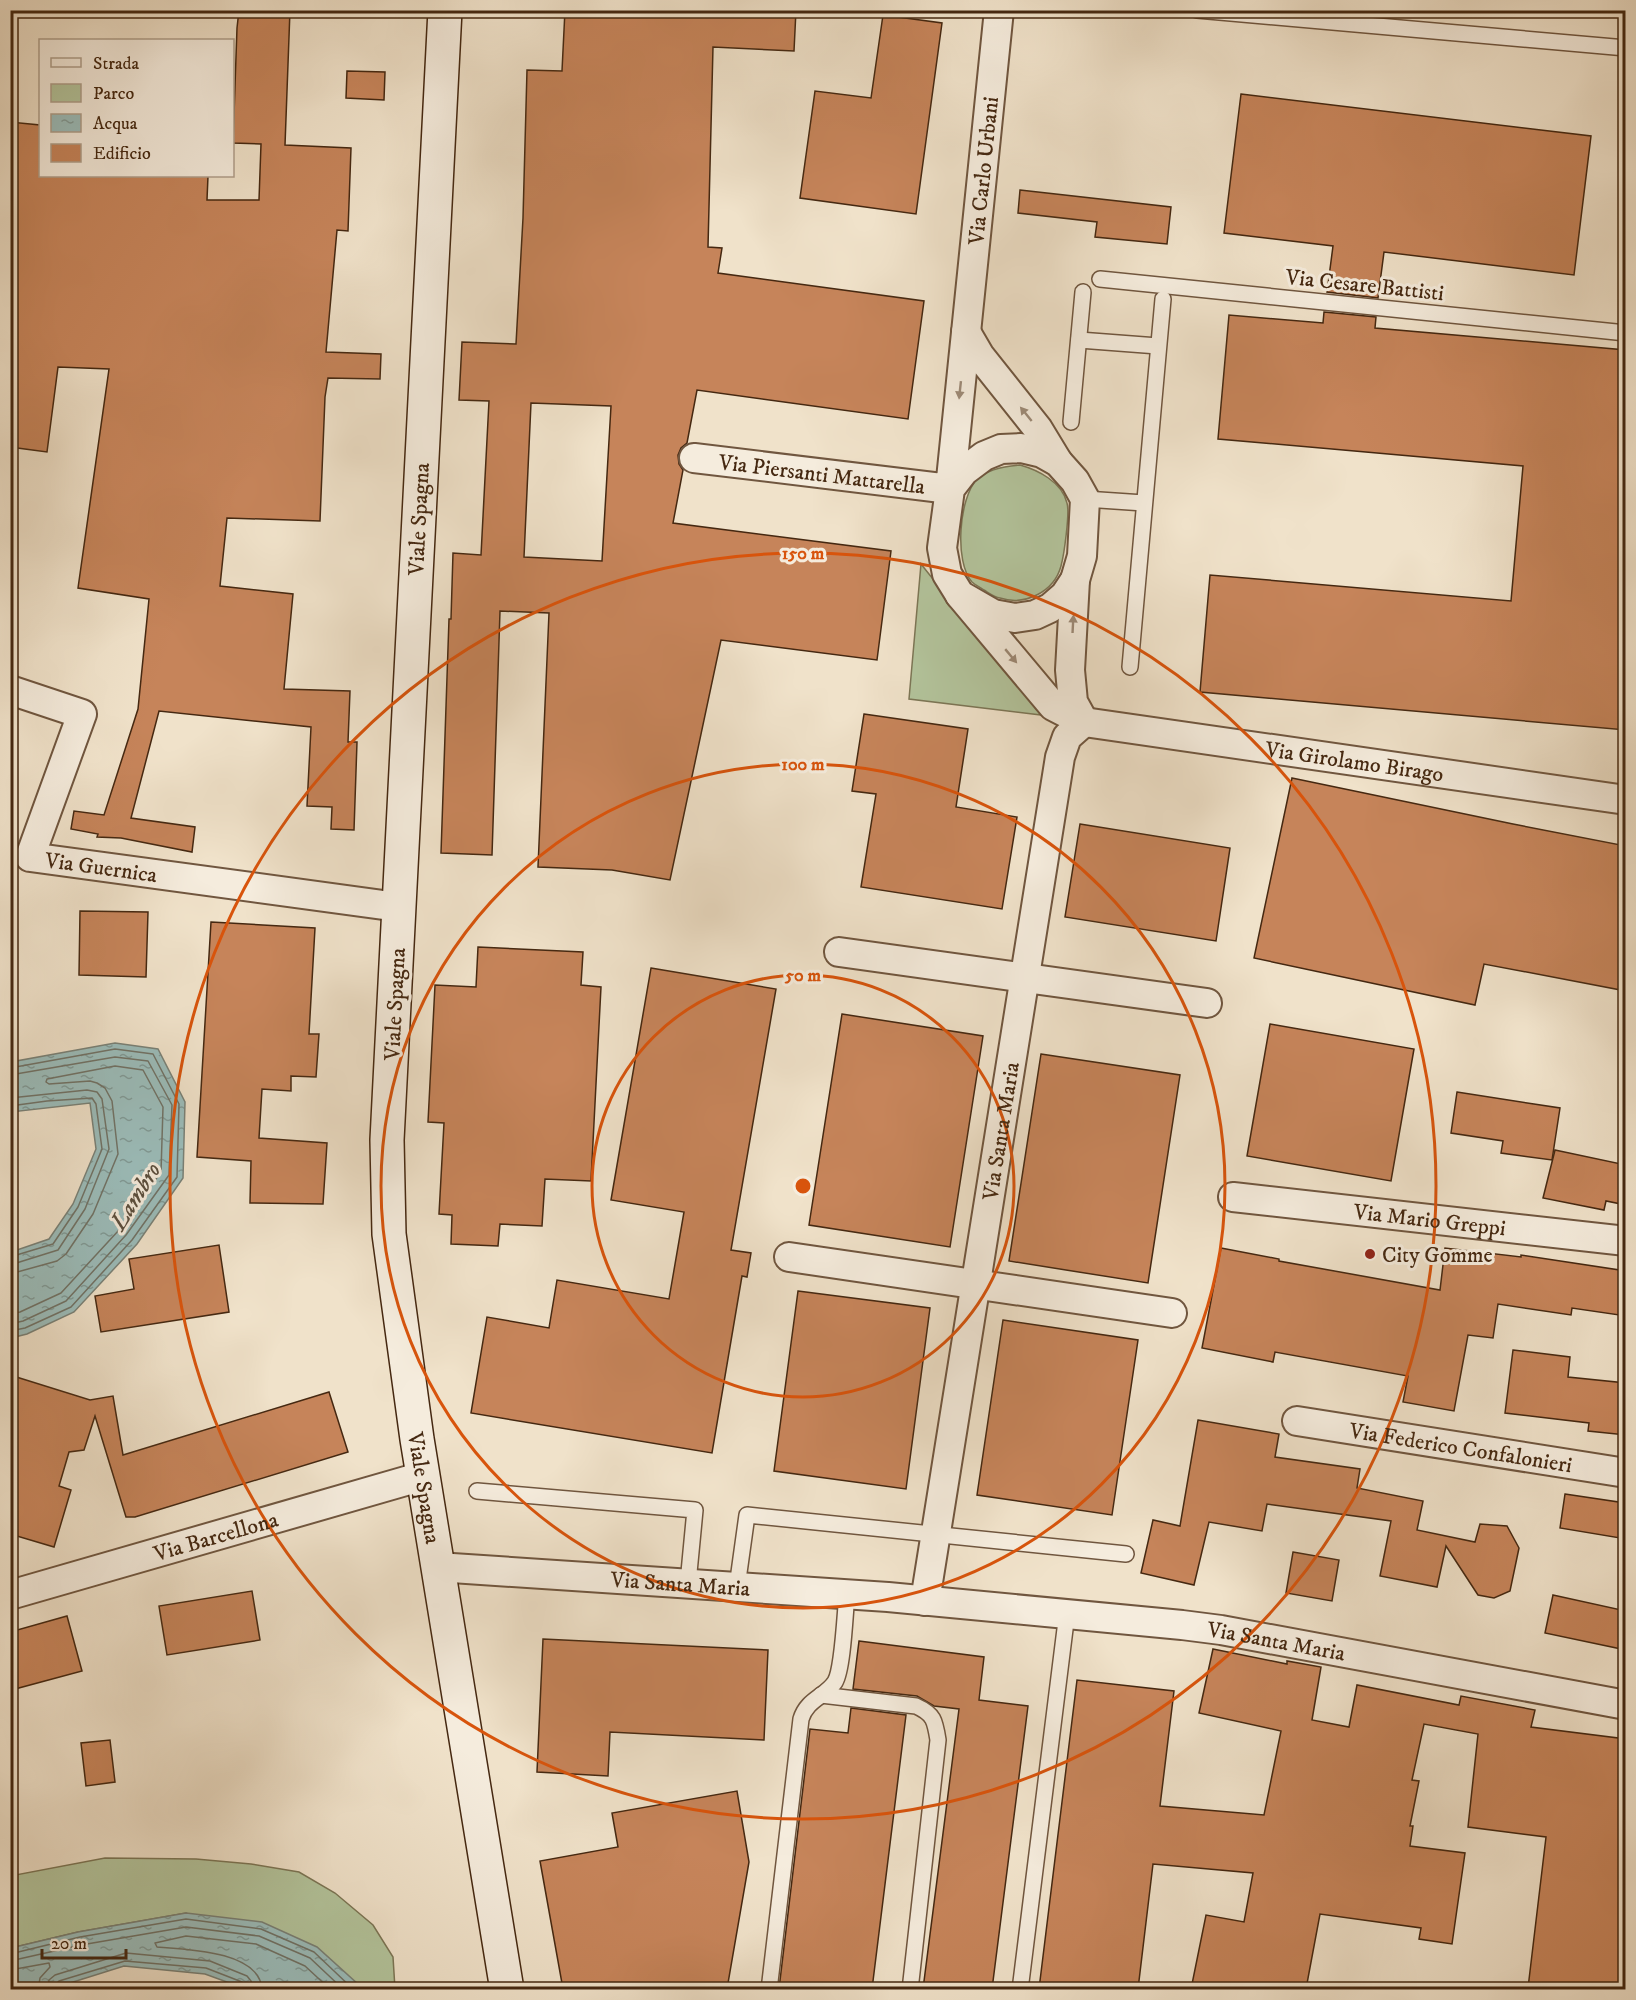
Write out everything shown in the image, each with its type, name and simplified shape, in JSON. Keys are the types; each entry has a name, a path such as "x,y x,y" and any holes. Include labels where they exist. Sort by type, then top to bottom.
{"street":[{"name":"Viale Spagna","path":"445,10 387,1140 389,1234 437,1567 507,1989"},
{"name":"Via Carlo Urbani","path":"950,489 999,10"},
{"path":"966,332 980,356 1038,429 1085,499 1082,556 1075,580 1070,670 1073,702 1084,722"},
{"path":"1058,462 1042,453 1021,448 1001,449 984,456 964,471 950,489 942,548 947,574 960,595 993,614 1015,618 1035,615 1050,608 1065,595 1075,580"},
{"name":"Via Piersanti Mattarella","path":"694,458 950,489"},
{"name":"Via Girolamo Birago","path":"960,595 1053,706 1084,722 1626,800"},
{"name":"Via Guernica","path":"10,690 82,714 30,857 398,907"},
{"name":"Via Santa Maria","path":"925,1601 1060,757 1067,737 1084,722"},
{"path":"839,952 1207,1003"},
{"name":"Via Mario Greppi","path":"1233,1197 1626,1241"},
{"path":"789,1257 1172,1313"},
{"name":"Via Federico Confalonieri","path":"1297,1421 1626,1473"},
{"name":"Via Barcellona","path":"10,1595 423,1476"},
{"name":"Via Santa Maria","path":"437,1567 847,1594 1067,1613 1221,1630 1626,1705"}],"lane":[{"path":"1197,10 1626,48"},
{"name":"Via Cesare Battisti","path":"1100,279 1626,333"},
{"path":"1071,422 1083,292"},
{"path":"1130,668 1163,299"},
{"path":"1079,340 1158,346"},
{"path":"1085,499 1144,503"},
{"path":"477,1491 695,1510 688,1583"},
{"path":"737,1587 747,1515 1125,1554"},
{"path":"769,1989 801,1719 804,1710 830,1689 837,1679 844,1635 847,1594"},
{"path":"1020,1989 1067,1613"},
{"path":"821,1695 916,1706 926,1710 933,1718 936,1727 938,1740 910,1989"}],"green space":[{"path":"1020,465 1048,478 1060,489 1068,508 1067,524 1061,566 1052,583 1037,595 1010,600 994,596 972,582 966,573 963,560 961,530 966,500 977,479 992,470"},
{"path":"921,564 1041,715 909,699"},
{"path":"105,1858 196,1859 251,1864 299,1872 335,1893 373,1925 393,1957 395,1989 361,1989 359,1984 186,1913 78,1932 11,1948 10,1876"}],"water":[{"name":"Lambro","path":"115,1043 158,1049 185,1102 183,1178 137,1244 74,1312 27,1334 11,1338 11,1252 49,1239 73,1204 96,1149 90,1103 11,1112 11,1062"},
{"path":"186,1913 262,1922 317,1947 361,1989 246,1989 205,1974 124,1966 51,1989 11,1989 11,1948 78,1932"}],"building":[{"path":"239,10 290,10 285,145 351,148 348,231 337,230 326,352 381,354 380,379 328,378 325,397 320,521 227,518 220,586 293,594 284,689 350,691 348,742 357,742 354,830 331,829 332,807 307,806 311,727 159,711 131,818 195,827 192,852 121,838 97,837 98,834 71,829 74,811 104,815 138,709 149,599 78,588 109,369 58,367 47,452 10,447 10,122 39,125 39,177 208,177 207,200 259,200 261,144 234,143"},
{"path":"565,10 796,10 794,51 713,47 708,247 722,248 718,273 924,301 908,419 697,390 687,443 678,455 679,464 683,470 673,523 891,551 877,660 721,640 670,880 612,870 538,867 549,613 500,611 492,855 441,853 453,553 481,555 489,401 459,400 462,342 516,344 523,218 527,70 562,71","holes":["531,403 611,406 602,561 524,557"]},
{"path":"883,15 942,23 916,214 800,198 815,91 871,98"},
{"path":"347,71 385,72 384,100 346,98"},
{"path":"1241,94 1591,136 1574,275 1384,252 1378,298 1327,292 1333,246 1224,233"},
{"path":"1020,190 1171,207 1167,244 1095,237 1097,222 1018,213"},
{"path":"1324,312 1376,317 1375,328 1626,350 1626,730 1200,692 1210,575 1511,601 1523,466 1218,439 1229,315 1323,323"},
{"path":"864,714 968,729 956,807 1017,817 1002,909 861,887 876,794 852,791"},
{"path":"1292,778 1626,846 1626,991 1484,964 1475,1005 1254,958"},
{"path":"1080,824 1230,848 1216,941 1065,917"},
{"path":"80,911 148,912 146,977 79,975"},
{"path":"211,922 315,928 309,1034 319,1034 316,1077 291,1076 291,1091 262,1089 259,1138 327,1143 323,1204 250,1203 251,1161 197,1157"},
{"path":"478,947 583,952 581,985 601,987 591,1181 545,1179 542,1226 500,1224 498,1246 451,1244 452,1215 439,1214 444,1123 428,1122 435,985 476,987"},
{"path":"651,968 776,989 731,1250 751,1253 747,1277 742,1276 712,1453 471,1413 487,1317 549,1328 557,1280 669,1299 684,1212 611,1200"},
{"path":"842,1014 983,1036 950,1247 809,1225"},
{"path":"1270,1024 1414,1049 1391,1181 1247,1156"},
{"path":"1041,1054 1180,1075 1148,1283 1009,1261"},
{"path":"1457,1092 1560,1108 1552,1160 1501,1153 1503,1141 1451,1133"},
{"path":"1555,1150 1626,1165 1626,1205 1606,1201 1604,1210 1543,1198"},
{"path":"219,1245 229,1312 101,1332 95,1296 134,1289 129,1259"},
{"path":"1221,1248 1279,1259 1279,1261 1440,1290 1445,1248 1521,1257 1521,1255 1626,1271 1626,1316 1572,1308 1571,1315 1498,1304 1493,1338 1468,1335 1454,1411 1403,1402 1408,1376 1275,1352 1273,1362 1202,1348"},
{"path":"798,1291 930,1308 906,1489 774,1471"},
{"path":"1003,1320 1138,1340 1112,1515 977,1495"},
{"path":"1513,1350 1570,1357 1568,1377 1626,1383 1626,1435 1588,1431 1589,1423 1505,1413"},
{"path":"10,1375 90,1400 113,1396 123,1455 329,1392 348,1452 135,1517 126,1517 95,1416 84,1450 69,1452 59,1486 71,1490 54,1547 10,1534"},
{"path":"1198,1420 1279,1434 1275,1457 1360,1469 1357,1488 1423,1501 1417,1530 1475,1542 1480,1524 1507,1526 1519,1548 1510,1591 1494,1598 1478,1595 1446,1546 1437,1587 1380,1576 1391,1521 1267,1504 1262,1531 1209,1522 1194,1585 1141,1573 1153,1520 1180,1526"},
{"path":"1565,1494 1625,1503 1620,1538 1560,1528"},
{"path":"1293,1552 1339,1560 1332,1601 1286,1593"},
{"path":"252,1591 260,1640 167,1655 159,1606"},
{"path":"1553,1595 1626,1611 1626,1650 1545,1633"},
{"path":"67,1616 82,1671 15,1689 10,1671 10,1632"},
{"path":"543,1639 768,1650 764,1740 610,1732 608,1776 537,1772"},
{"path":"859,1641 984,1657 979,1700 1028,1706 992,1989 923,1989 959,1709 934,1706 917,1696 853,1689"},
{"path":"1213,1649 1287,1664 1287,1661 1321,1667 1312,1720 1349,1727 1357,1685 1459,1705 1461,1696 1535,1710 1531,1727 1626,1739 1626,1989 1528,1988 1546,1837 1468,1827 1478,1734 1424,1724 1412,1780 1419,1781 1410,1826 1413,1826 1410,1846 1465,1853 1452,1944 1419,1939 1421,1928 1320,1914 1306,1989 1191,1989 1206,1915 1244,1922 1253,1873 1153,1864 1138,1989 1039,1989 1077,1680 1174,1691 1160,1806 1264,1815 1281,1731 1199,1713"},
{"path":"851,1708 906,1715 872,1989 779,1989 810,1729 848,1733"},
{"path":"110,1740 115,1782 86,1786 81,1743"},
{"path":"737,1791 749,1862 727,1989 563,1989 540,1861 618,1847 612,1813"}],"place":[{"name":"City Gomme","path":"1370,1254"}]}
